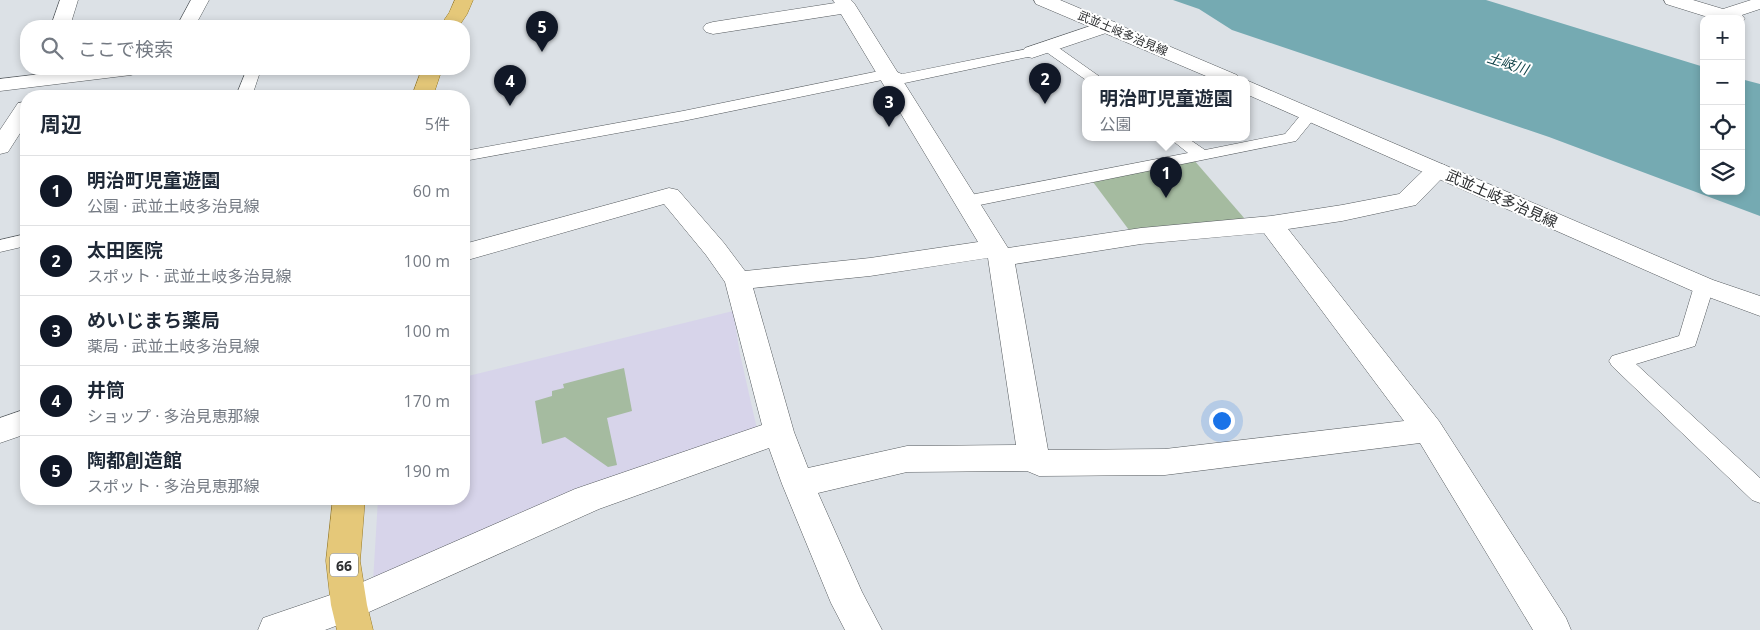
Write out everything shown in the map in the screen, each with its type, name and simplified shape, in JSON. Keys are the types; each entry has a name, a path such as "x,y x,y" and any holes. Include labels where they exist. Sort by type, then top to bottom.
{"main road":[{"path":"454,20 464,0"},
{"path":"425,90 430,75"},
{"name":"66","path":"349,505 344,561 352,618"}],"street":[{"path":"63,20 69,0"},
{"path":"189,20 200,0"},
{"name":"武並土岐多治見線","path":"1042,0 1108,26 1223,76"},
{"path":"1673,0 1724,15"},
{"path":"713,28 844,3 998,253 1034,458 1039,463 1165,462 1428,430"},
{"path":"1744,15 1760,3"},
{"path":"1039,49 1108,26"},
{"path":"0,85 42,82 90,75"},
{"name":"武並土岐多治見線","path":"1250,88 1704,286 1760,306"},
{"path":"0,147 20,117"},
{"path":"738,281 870,268 1141,236 1271,224 1342,213 1407,200 1438,170"},
{"path":"470,250 668,195 715,249 738,281 779,432 798,484 849,603 864,630"},
{"path":"1271,224 1428,430 1553,630"},
{"path":"0,430 20,423"},
{"path":"276,630 352,618 586,499 779,432"},
{"path":"798,484 907,459 1034,458"}],"lane":[{"path":"470,155 683,116 889,74 900,79 1039,49 1089,76"},
{"path":"246,90 252,75"},
{"path":"965,202 1290,138 1310,114"},
{"path":"1182,141 1202,155"},
{"path":"0,246 20,241"},
{"path":"1704,286 1688,341 1619,361 1760,493"}],"shaded area":[{"path":"733,311 740,354 757,429 373,582 378,505 470,505 470,376"}],"green space":[{"path":"1193,159 1245,219 1129,230 1090,178"},
{"path":"624,368 632,411 607,418 617,465 608,467 565,437 542,444 535,401 552,396 552,391 564,388 563,384"}],"water":[{"name":"土岐川","path":"1173,0 1486,0 1700,66 1700,194 1549,137 1232,30 1199,9"},
{"path":"1745,80 1760,84 1760,216 1704,195 1745,195"}],"place":[{"name":"陶都創造館","path":"542,52"},
{"name":"太田医院","path":"1045,104"},
{"name":"井筒","path":"510,106"},
{"name":"めいじまち薬局","path":"889,127"},
{"name":"明治町児童遊園","path":"1166,198"}]}
